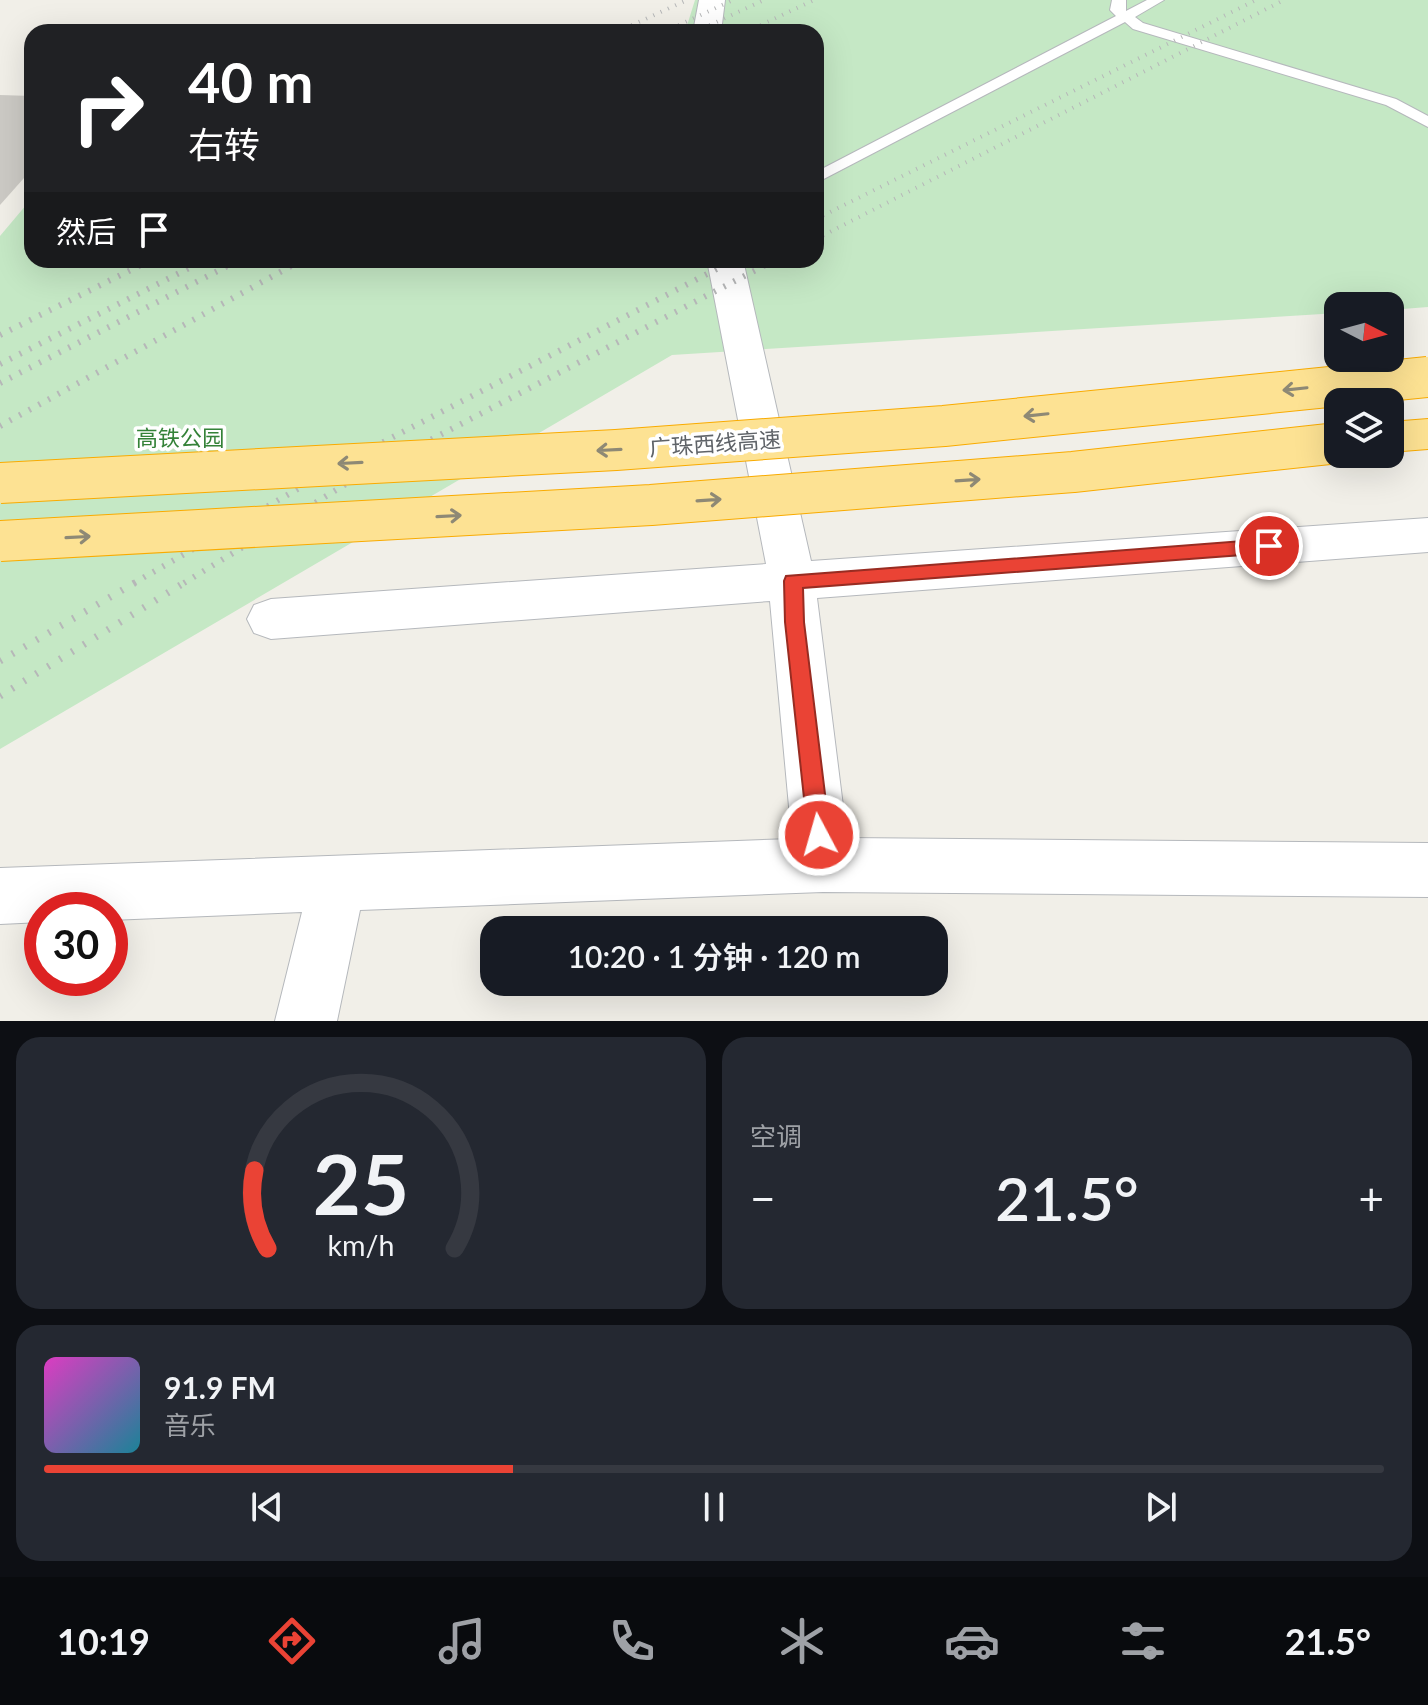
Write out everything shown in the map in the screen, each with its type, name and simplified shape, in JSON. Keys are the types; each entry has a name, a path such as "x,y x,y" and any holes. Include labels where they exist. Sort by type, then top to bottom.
{"highway":[{"name":"广珠西线高速","path":"0,483 647,448 944,426 1428,377"},
{"path":"1404,436 1428,434"},
{"path":"0,541 651,505 1073,472 1324,445"}],"street":[{"path":"708,24 712,0"},
{"path":"727,268 793,581 794,622 823,865"},
{"path":"271,619 1428,535"},
{"path":"0,896 823,865 1428,870"},
{"path":"306,1021 337,883"}],"lane":[{"path":"1119,0 1117,10 1138,26 1391,102 1428,122"},
{"path":"824,174 1157,0"}],"green space":[{"name":"高铁公园","path":"695,0 1428,0 1428,307 1404,309 1404,292 1324,292 1324,314 672,355 0,749 0,236 24,208 24,268 824,268 824,24 688,24"}],"building":[{"path":"0,95 24,96 24,178 0,205"}],"railway":[{"path":"634,24 687,0"},
{"path":"681,24 733,0"},
{"path":"712,24 764,0"},
{"path":"763,24 814,0"},
{"path":"824,215 1256,0"},
{"path":"824,235 1284,0"},
{"path":"0,335 135,268"},
{"path":"0,364 189,268"},
{"path":"0,383 223,268"},
{"path":"0,426 287,268"},
{"path":"134,583 341,464 719,268"},
{"path":"184,583 346,484 760,268"},
{"path":"0,661 138,581"},
{"path":"0,696 187,581"}],"route":[{"path":"819,835 794,622 793,581 1269,546"}]}
